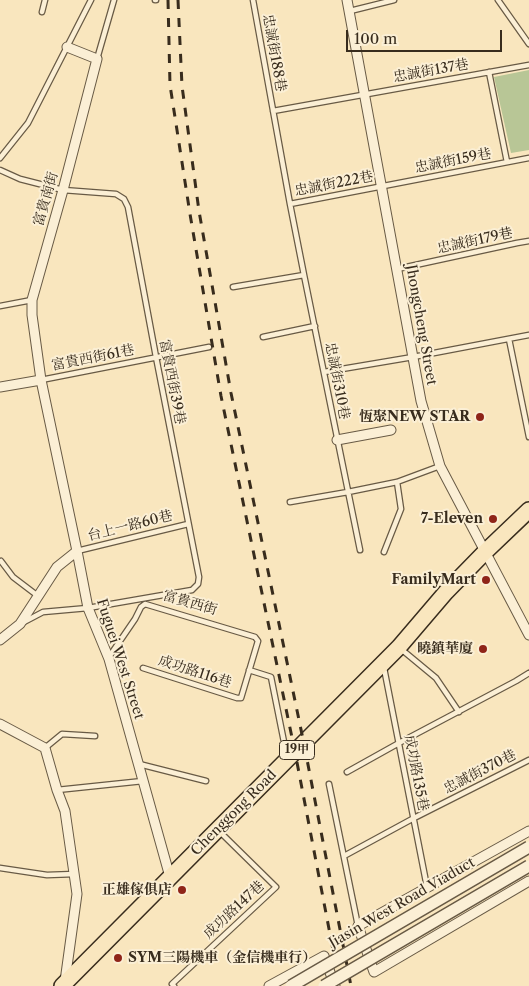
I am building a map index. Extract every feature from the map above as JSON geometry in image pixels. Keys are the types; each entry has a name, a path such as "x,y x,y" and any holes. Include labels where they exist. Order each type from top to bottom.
{"main road":[{"name":"Chenggong Road","path":"64,985 383,664 446,592 529,510"}],"street":[{"name":"Jhongcheng Street","path":"348,0 413,357 422,401 440,466 529,635"},
{"path":"67,47 97,59"},
{"name":"富貴南街","path":"42,380 32,315 32,300 97,59"},
{"path":"0,387 42,380"},
{"name":"Fuguei West Street","path":"42,380 88,608 109,658 170,877"},
{"path":"337,440 391,430"},
{"path":"0,640 20,624 57,567 77,551"},
{"path":"0,724 45,748 57,790 66,812 77,894 64,985"},
{"path":"529,831 358,926 374,972 529,881"},
{"name":"Jiasin West Road Viaduct","path":"291,986 529,846"},
{"path":"324,986 529,866"},
{"path":"269,986 324,956 335,986"}],"lane":[{"path":"42,12 45,0"},
{"path":"0,158 28,123 91,0"},
{"path":"97,59 114,0"},
{"name":"忠誠街188巷","path":"253,0 290,204"},
{"path":"350,11 394,0"},
{"path":"498,0 529,44"},
{"name":"忠誠街137巷","path":"273,111 529,65"},
{"path":"489,72 508,162"},
{"name":"忠誠街159巷","path":"382,187 529,158"},
{"name":"富貴西街39巷","path":"0,170 20,179 63,190 116,194 124,199 128,207 199,577 198,584 192,590 88,608"},
{"name":"忠誠街222巷","path":"290,204 382,187"},
{"name":"忠誠街310巷","path":"290,204 360,550"},
{"name":"忠誠街179巷","path":"397,269 529,241"},
{"path":"233,287 304,275"},
{"path":"0,306 32,300"},
{"path":"263,337 315,326"},
{"path":"324,372 529,335"},
{"path":"509,339 529,437"},
{"name":"富貴西街61巷","path":"42,380 208,347"},
{"path":"290,502 397,482 440,466"},
{"path":"384,552 400,509 397,482"},
{"name":"台上一路60巷","path":"77,551 188,524"},
{"path":"1,561 13,577 38,596"},
{"name":"富貴西街","path":"109,658 135,619 141,606 146,604 255,637 258,641 249,670"},
{"path":"20,624 42,612 88,608"},
{"path":"399,647 436,678 459,712"},
{"name":"成功路135巷","path":"383,664 427,887"},
{"name":"成功路116巷","path":"143,668 237,698 241,698 249,670"},
{"path":"249,670 271,677 287,760"},
{"path":"347,772 516,681 529,672"},
{"path":"45,748 62,734 95,736"},
{"name":"忠誠街370巷","path":"344,856 529,760"},
{"path":"138,764 206,782"},
{"path":"57,790 143,781"},
{"path":"330,784 358,926"},
{"name":"成功路147巷","path":"174,986 172,984 276,887 217,829"},
{"path":"0,868 47,875 75,874"}],"green space":[{"path":"529,70 529,150 511,153 494,77"}],"railway":[{"path":"168,0 170,85 221,396 295,752 340,986"},
{"path":"178,0 182,86 199,211 231,393 304,744 351,986"}],"place":[{"name":"恆聚NEW STAR","path":"480,417"},
{"name":"7-Eleven","path":"493,519"},
{"name":"FamilyMart","path":"486,580"},
{"name":"曉鎮華廈","path":"483,649"},
{"name":"正雄傢俱店","path":"182,890"},
{"name":"SYM三陽機車（金信機車行）","path":"118,958"}]}
